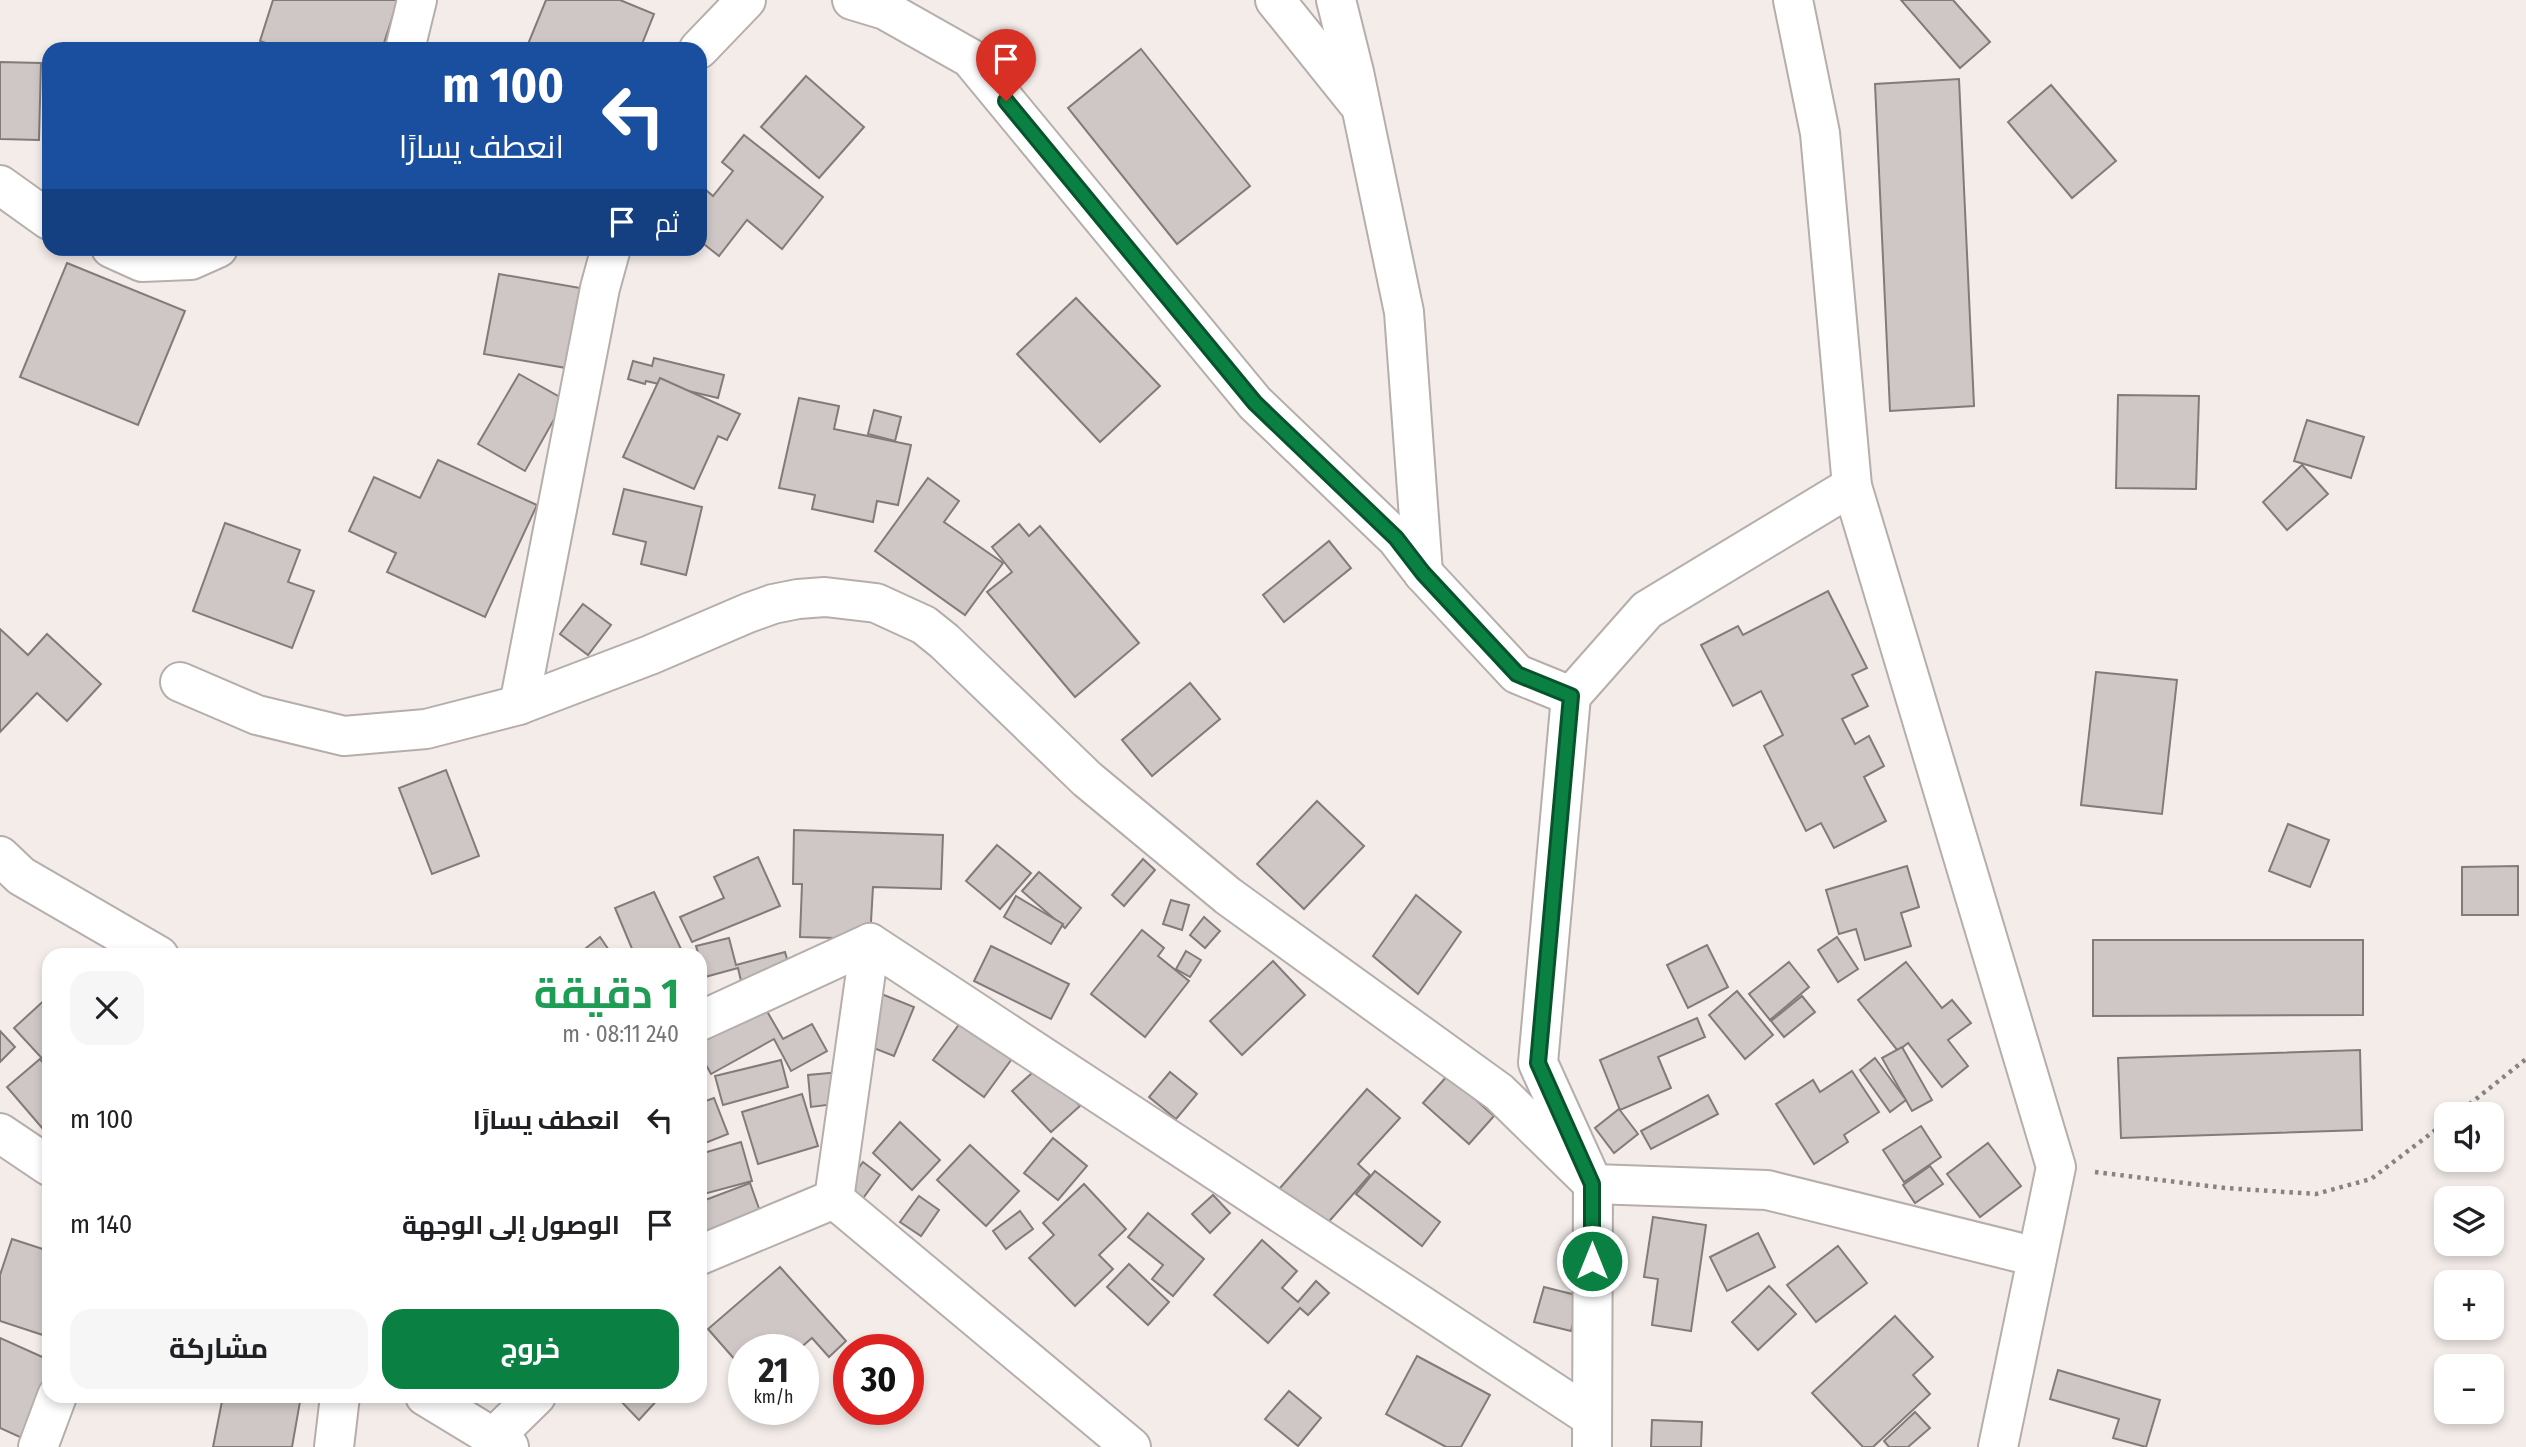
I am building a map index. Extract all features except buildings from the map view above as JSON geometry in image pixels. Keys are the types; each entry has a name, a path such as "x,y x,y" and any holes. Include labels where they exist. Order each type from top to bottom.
{"street":[{"path":"407,42 418,0"},
{"path":"706,42 746,0"},
{"path":"852,0 885,10 971,58 1255,403 1396,538 1423,573 1517,674 1571,696"},
{"path":"1275,0 1361,106"},
{"path":"1336,0 1404,312 1423,573"},
{"path":"1793,0 1820,133 1852,486 2056,1167 1998,1447"},
{"path":"0,185 42,215"},
{"path":"129,256 142,262 191,260 200,256"},
{"path":"519,705 600,288 609,256"},
{"path":"1592,1432 1592,1184 1538,1063 1571,696 1647,610 1852,486"},
{"path":"180,682 257,715 344,736 426,729 519,705 773,604 798,598 838,597 876,603 923,625 944,641 1087,779 1227,895 1499,1092 1592,1184 1768,1190 2037,1257"},
{"path":"7,874 144,948"},
{"path":"870,943 1592,1432"},
{"path":"707,1018 870,943"},
{"path":"834,1199 870,943"},
{"path":"0,1133 42,1161"},
{"path":"707,1252 834,1199"},
{"path":"834,1199 1131,1447"},
{"path":"38,1447 54,1403"},
{"path":"334,1447 339,1403"},
{"path":"436,1403 501,1443 531,1403"}],"path":[{"path":"2472,1102 2526,1059"},
{"path":"2056,1167 2225,1188 2315,1194 2371,1179 2434,1131"}],"route":[{"path":"1006,101 1255,403 1396,538 1423,573 1517,674 1571,696 1538,1063 1592,1184 1592,1261"}]}
